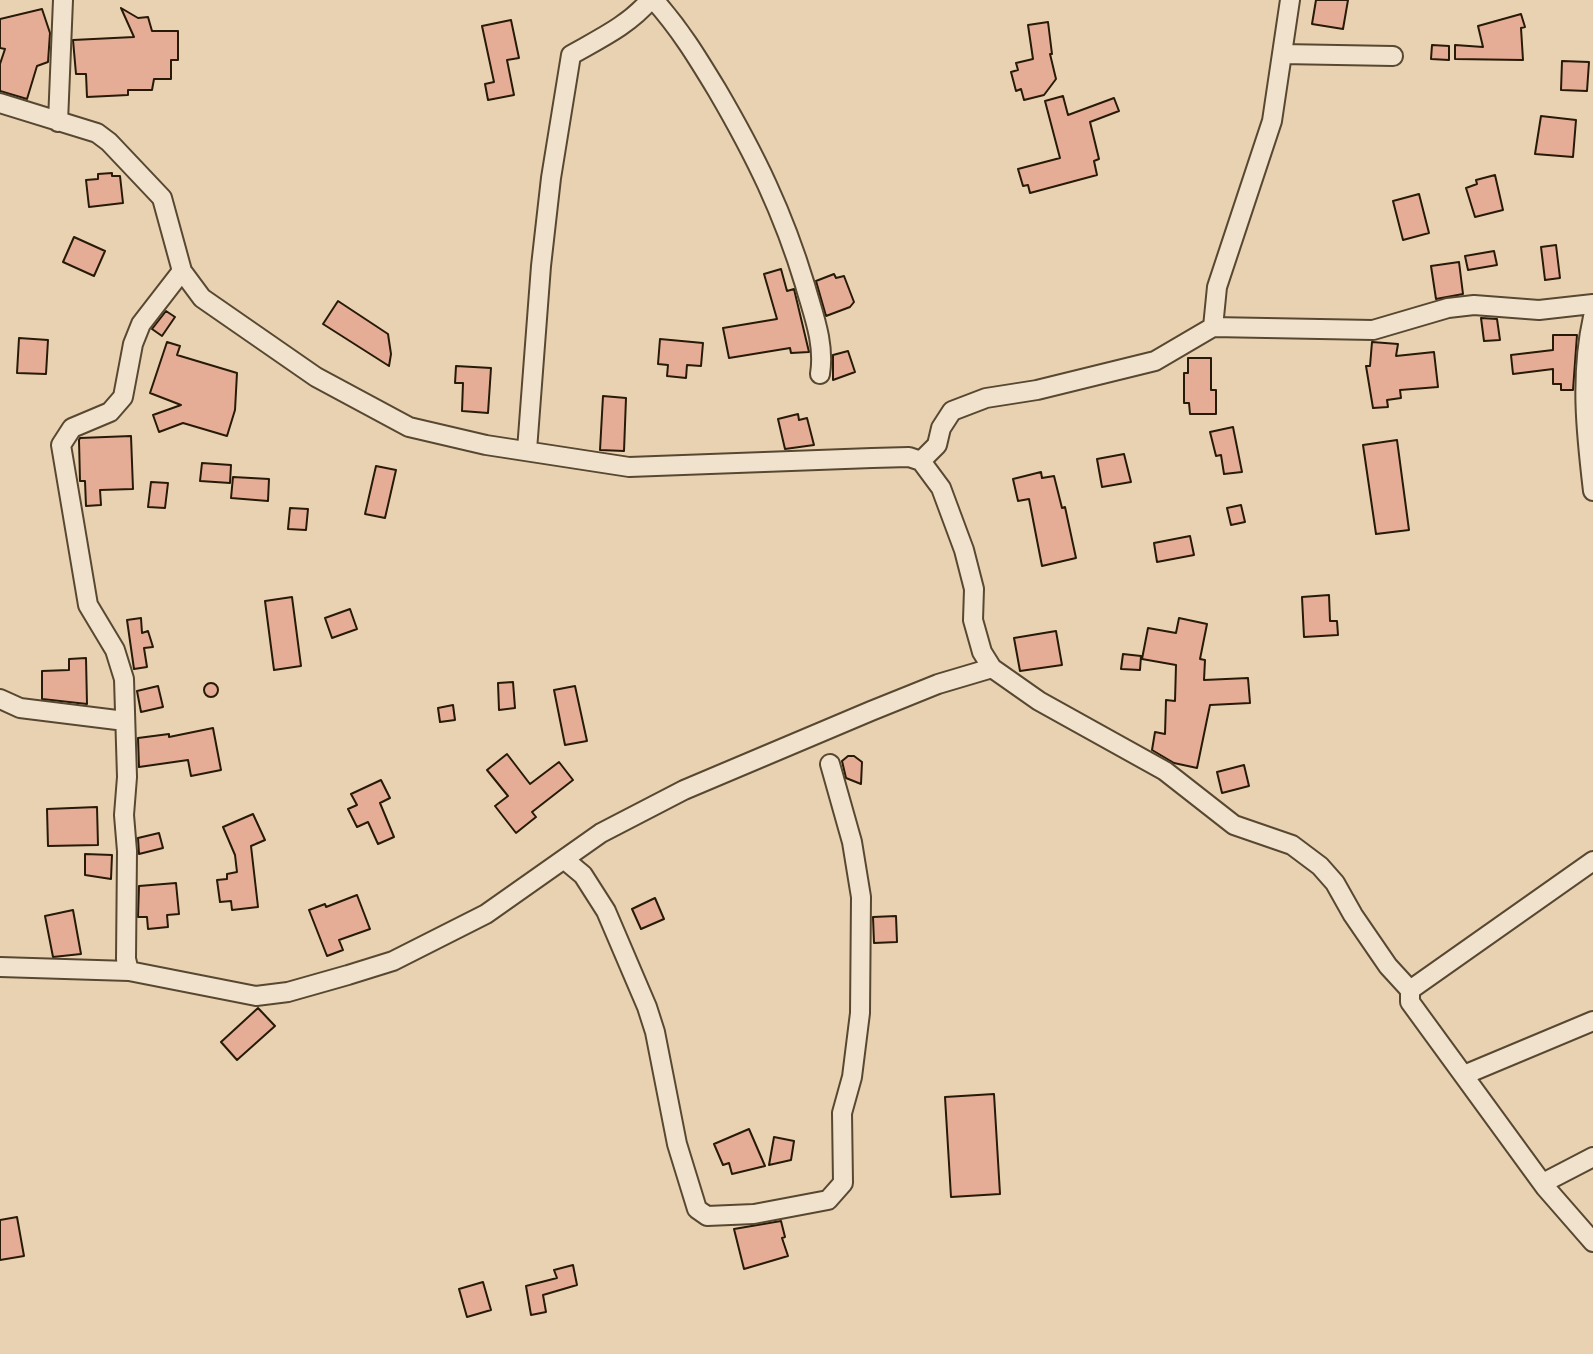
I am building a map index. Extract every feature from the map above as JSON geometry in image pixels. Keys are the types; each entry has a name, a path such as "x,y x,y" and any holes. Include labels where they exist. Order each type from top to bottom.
{"street":[{"path":"527,450 541,266 551,178 571,55 612,32 652,0 681,29 753,151 778,206 816,323 823,356 820,374"},
{"path":"1213,327 1217,287 1272,121 1290,0"},
{"path":"58,122 61,2"},
{"path":"1282,54 1393,56"},
{"path":"0,103 97,133 109,142 162,198 182,271 202,298 316,377 409,427 486,445 629,467 909,457 921,461 941,488 964,550 974,589 973,620 982,652 992,668 1039,701 1165,771 1234,825 1292,845 1320,866 1335,883 1388,966 1410,990 1410,1002 1543,1183 1593,1242"},
{"path":"129,971 126,959 124,679 115,650 88,605 61,445 72,428 110,412 123,397 133,344 141,324 182,271"},
{"path":"921,461 937,445 941,428 952,411 986,398 1037,390 1155,361 1213,327 1373,330 1448,308 1474,305 1539,310 1593,304"},
{"path":"1593,317 1588,338 1593,491"},
{"path":"0,967 129,971 256,996 288,992 393,961 486,914 601,833 684,790 938,684 992,668"},
{"path":"0,699 20,708 125,721"},
{"path":"565,860 583,875 606,911 647,1007 655,1032 677,1144 697,1209 707,1216 723,1217 828,1200 843,1183 842,1113 852,1077 860,1013 861,947 861,897 852,842 830,764"},
{"path":"1410,990 1593,861"},
{"path":"1464,1075 1593,1021"},
{"path":"1543,1183 1593,1157"}],"building":[{"path":"1316,0 1348,0 1343,29 1312,24"},
{"path":"121,8 138,18 148,17 152,31 178,31 178,60 171,60 171,79 154,79 152,90 128,90 128,95 87,97 86,74 76,74 73,40 134,37"},
{"path":"42,9 50,33 48,62 37,66 27,99 0,91 0,64 5,49 0,48 0,19"},
{"path":"1521,14 1525,27 1521,28 1523,60 1455,59 1455,45 1483,47 1478,26"},
{"path":"511,20 519,58 507,60 514,95 488,100 485,84 494,82 482,26"},
{"path":"1048,22 1050,54 1056,79 1044,95 1024,100 1021,89 1016,91 1011,72 1018,70 1016,63 1033,59 1028,25"},
{"path":"1432,45 1449,46 1449,60 1431,59"},
{"path":"1562,61 1589,62 1587,91 1561,90"},
{"path":"1063,96 1068,115 1114,98 1119,111 1090,122 1099,159 1094,161 1097,175 1030,193 1028,185 1023,186 1018,169 1060,158 1045,101"},
{"path":"1541,116 1576,120 1573,157 1535,154"},
{"path":"112,173 112,176 120,176 123,203 89,207 86,180 98,179 98,174"},
{"path":"1495,175 1503,210 1475,217 1466,188 1477,184 1476,180"},
{"path":"1419,194 1429,233 1403,240 1393,201"},
{"path":"74,237 105,251 94,276 63,262"},
{"path":"1556,245 1560,278 1545,280 1541,247"},
{"path":"1494,251 1497,265 1468,270 1465,256"},
{"path":"1459,262 1463,294 1436,299 1431,266"},
{"path":"781,269 787,291 794,289 809,352 791,353 790,348 729,358 723,328 777,319 764,274"},
{"path":"834,274 836,278 844,276 854,302 850,307 826,316 816,281"},
{"path":"338,301 388,334 389,366 323,324"},
{"path":"166,311 175,317 162,336 152,329"},
{"path":"1481,318 1497,319 1500,340 1484,341"},
{"path":"1553,335 1577,335 1573,390 1561,390 1561,384 1553,384 1553,369 1513,374 1511,355 1553,350"},
{"path":"19,338 48,340 46,374 17,373"},
{"path":"660,339 703,343 701,366 687,365 686,378 667,376 668,365 658,364"},
{"path":"167,342 180,346 177,355 237,373 235,410 227,436 183,423 159,432 153,415 181,405 150,393"},
{"path":"1372,342 1398,344 1396,356 1434,352 1438,387 1400,390 1401,398 1387,400 1388,407 1373,408 1366,366 1370,366"},
{"path":"848,351 855,372 833,380 833,355"},
{"path":"1188,358 1211,358 1211,390 1216,390 1216,414 1190,414 1189,403 1184,403 1184,373 1188,373"},
{"path":"456,366 491,368 488,413 462,411 463,383 455,383"},
{"path":"603,396 626,398 624,451 600,450"},
{"path":"798,414 799,420 807,418 814,445 785,449 778,419"},
{"path":"1233,427 1242,472 1224,474 1221,455 1216,456 1210,432"},
{"path":"131,436 133,489 100,490 101,505 86,506 85,481 80,481 80,438"},
{"path":"1397,440 1409,530 1376,534 1363,445"},
{"path":"1124,454 1131,482 1102,487 1097,459"},
{"path":"202,463 231,465 230,483 200,481"},
{"path":"376,466 396,470 385,518 365,514"},
{"path":"1041,472 1042,478 1054,476 1062,508 1065,507 1076,558 1042,566 1029,499 1018,501 1013,479"},
{"path":"233,477 269,479 268,501 231,498"},
{"path":"151,482 168,483 165,508 148,507"},
{"path":"1241,505 1245,522 1231,525 1227,508"},
{"path":"290,508 308,509 306,530 288,529"},
{"path":"1190,536 1194,555 1157,562 1154,543"},
{"path":"1329,595 1330,621 1337,621 1338,635 1304,637 1302,597"},
{"path":"292,597 301,666 274,670 265,601"},
{"path":"350,609 357,629 332,638 325,618"},
{"path":"141,618 142,633 148,631 153,647 144,648 147,667 134,669 127,620"},
{"path":"1179,618 1207,624 1200,659 1205,660 1204,680 1248,678 1250,703 1210,705 1197,768 1174,763 1152,750 1155,732 1165,734 1166,700 1175,701 1176,665 1142,659 1148,628 1176,633"},
{"path":"1056,631 1062,665 1020,671 1014,638"},
{"path":"1123,654 1141,656 1140,670 1121,669"},
{"path":"86,658 87,704 42,699 42,671 69,670 69,659"},
{"path":"513,682 515,708 499,710 498,683"},
{"path":"211,683 218,690 211,697 204,690"},
{"path":"158,686 163,707 141,712 137,691"},
{"path":"575,686 587,741 565,745 554,690"},
{"path":"453,705 455,720 440,722 438,708"},
{"path":"213,728 221,770 191,776 188,760 139,767 138,738 169,734 169,737"},
{"path":"507,754 530,784 559,762 573,780 532,812 536,817 516,833 495,806 508,796 487,770"},
{"path":"848,756 862,762 861,784 846,778 842,761"},
{"path":"1244,765 1249,786 1222,793 1217,772"},
{"path":"381,780 390,798 380,803 394,837 378,844 368,822 357,827 348,809 357,805 351,794"},
{"path":"97,807 98,845 48,846 47,809"},
{"path":"253,814 265,840 251,846 258,907 232,910 231,901 220,902 217,880 227,879 227,874 237,872 235,855 223,827"},
{"path":"159,833 163,848 139,854 138,838"},
{"path":"85,854 112,855 111,879 85,875"},
{"path":"176,883 179,914 167,915 168,927 148,929 147,917 138,917 139,886"},
{"path":"357,895 370,929 339,940 343,950 327,956 309,910"},
{"path":"655,898 664,919 641,929 632,909"},
{"path":"73,910 81,954 53,957 45,916"},
{"path":"896,916 897,942 874,943 873,917"},
{"path":"258,1008 275,1026 237,1060 221,1042"},
{"path":"994,1094 1000,1194 951,1197 945,1097"},
{"path":"749,1129 765,1166 732,1174 729,1163 723,1165 714,1144"},
{"path":"774,1137 794,1141 791,1160 769,1165"},
{"path":"17,1217 24,1256 0,1260 0,1220"},
{"path":"781,1221 788,1256 744,1269 734,1229"},
{"path":"573,1265 577,1285 543,1295 546,1312 531,1315 526,1286 557,1278 554,1270"},
{"path":"483,1282 491,1310 467,1317 459,1289"}]}
